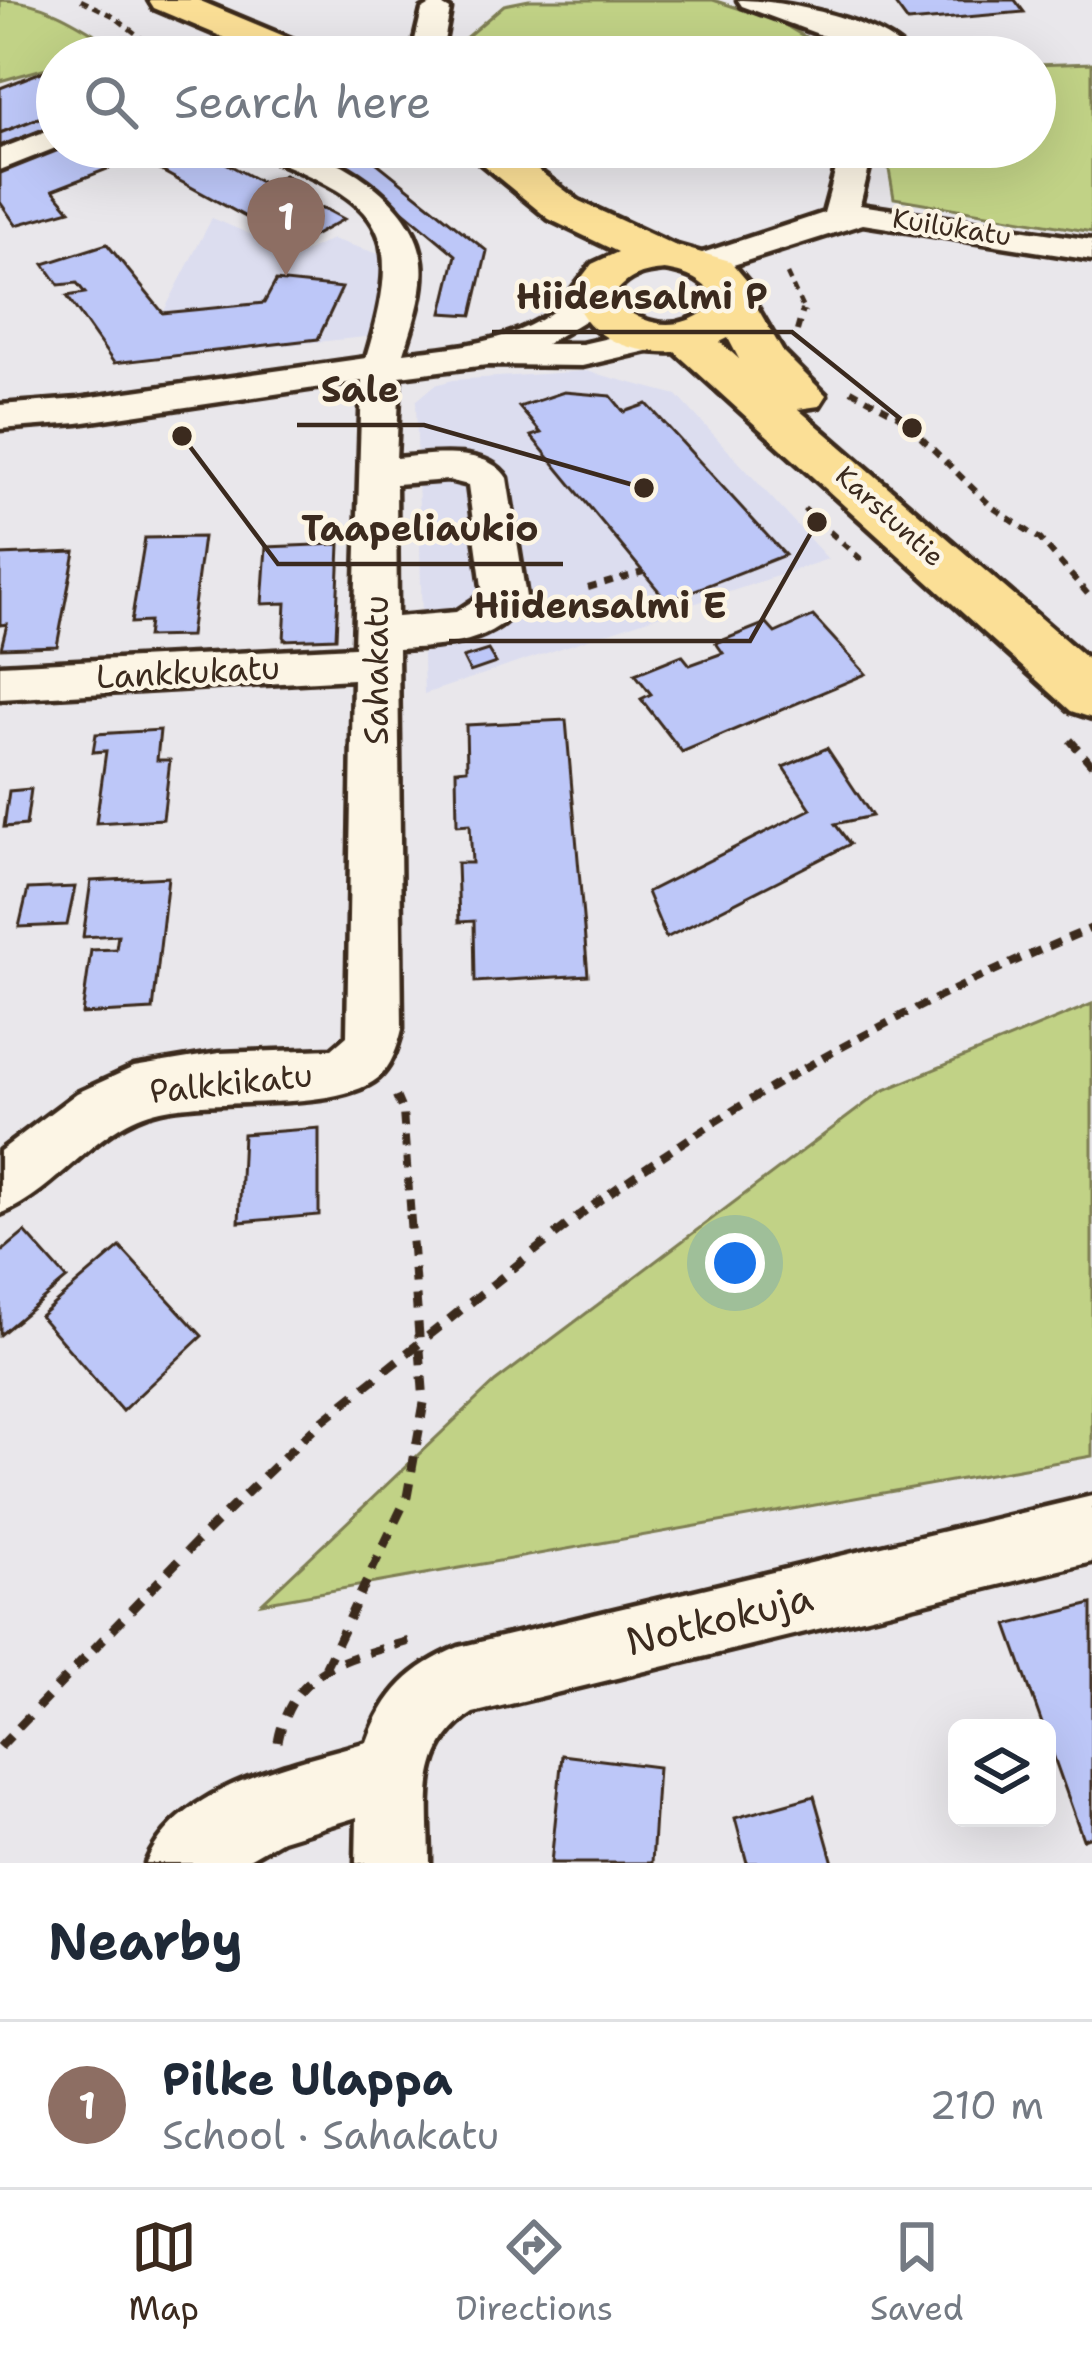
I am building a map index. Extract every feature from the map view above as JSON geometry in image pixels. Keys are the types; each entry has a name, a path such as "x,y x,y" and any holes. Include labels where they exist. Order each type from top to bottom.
{"main road":[{"path":"167,0 252,36"},
{"path":"509,168 564,210 709,281"},
{"path":"564,210 601,286 642,259 709,281"},
{"path":"671,338 718,326 709,281"},
{"name":"Karstuntie","path":"709,281 764,360 1002,569 1092,668"},
{"name":"Karstuntie","path":"601,286 614,325 671,338 1092,696"}],"street":[{"path":"752,0 858,36"},
{"path":"430,36 436,10"},
{"path":"0,160 36,145"},
{"name":"Sahakatu","path":"316,168 348,182 392,226 403,245 405,265 382,367 376,473 375,1029 369,1050 370,1075"},
{"path":"709,281 826,222 849,168"},
{"name":"Kuilukatu","path":"826,222 886,215 1092,250"},
{"path":"487,354 551,329 601,286"},
{"path":"0,417 78,411 487,354 582,355 671,338"},
{"name":"Lankkukatu","path":"0,682 377,648 478,625 494,614 505,597 488,478 475,470 454,468 376,473"},
{"name":"Palkkikatu","path":"0,1187 80,1122 114,1100 145,1089 370,1075"},
{"name":"Notkokuja","path":"393,1863 395,1769 401,1739 430,1696 459,1682 1092,1529"},
{"path":"183,1863 230,1826 274,1806 395,1769"}],"path":[{"path":"81,0 138,36"},
{"path":"843,386 899,416 992,507 1040,539 1092,599"},
{"path":"588,588 643,572"},
{"path":"0,1747 318,1424 504,1271 678,1144 824,1053 990,967 1092,928"},
{"path":"325,1668 407,1497 424,1403 423,1338 403,1112 370,1075"}],"shaded area":[{"path":"212,218 299,255 332,239 395,259 375,336 114,363 163,313"},
{"path":"586,371 677,395 828,559 424,694 416,401 435,385 453,380"}],"green space":[{"path":"0,0 47,9 97,36 36,36 36,71 0,81"},
{"path":"529,0 713,0 778,21 803,36 468,36 504,5"},
{"path":"1092,63 1092,232 894,198 889,168 1056,168 1056,64"},
{"path":"1092,1004 1092,1456 262,1603 495,1382 882,1091"}],"building":[{"path":"1015,0 1024,12 908,22 894,3"},
{"path":"36,74 36,119 0,133 0,88"},
{"path":"36,119 36,132 0,147 0,133"},
{"path":"36,157 36,168 110,168 53,190 70,210 16,225 0,202 0,172"},
{"path":"235,168 266,185 284,175 304,185 286,195 344,219 297,245 158,169"},
{"path":"352,168 383,168 487,251 472,315 442,313 456,255"},
{"path":"107,244 163,313 264,303 276,281 342,288 318,339 114,363 67,296 85,293 77,283 59,285 44,264"},
{"path":"564,392 611,396 624,412 647,404 785,555 667,601 531,436 541,433 519,407"},
{"path":"203,537 190,636 147,637 149,622 131,623 145,538"},
{"path":"340,544 336,638 284,640 286,603 262,604 266,547"},
{"path":"75,552 57,646 1,648 7,624 0,625 0,555"},
{"path":"813,616 866,674 682,752 641,699 651,694 635,674 682,655 690,665 723,653 716,643 766,623 775,633"},
{"path":"488,650 496,663 470,672 463,658"},
{"path":"566,720 588,975 475,982 474,921 459,922 457,863 472,863 470,824 457,825 456,770 467,769 466,725"},
{"path":"160,730 157,760 170,760 163,819 96,823 106,751 93,752 96,734"},
{"path":"827,748 872,816 835,824 850,844 666,938 647,892 811,809 783,767"},
{"path":"31,789 26,825 4,827 9,791"},
{"path":"168,877 153,1010 82,1014 91,950 116,949 118,935 83,937 91,881"},
{"path":"75,887 67,925 19,927 28,889"},
{"path":"319,1128 319,1215 239,1222 243,1134"},
{"path":"25,1232 67,1279 0,1335 0,1253"},
{"path":"120,1247 202,1336 122,1411 40,1316"},
{"path":"1092,1604 1092,1836 1083,1839 1056,1763 1056,1719 1040,1719 1007,1625"},
{"path":"562,1755 658,1767 652,1863 551,1863"},
{"path":"814,1796 833,1863 747,1863 735,1818"}],"place":[{"name":"Pilke Ulappa","path":"286,276"},
{"name":"Hiidensalmi P","path":"912,428"},
{"name":"Taapeliaukio","path":"182,436"},
{"name":"Sale","path":"644,488"},
{"name":"Hiidensalmi E","path":"817,522"}]}
